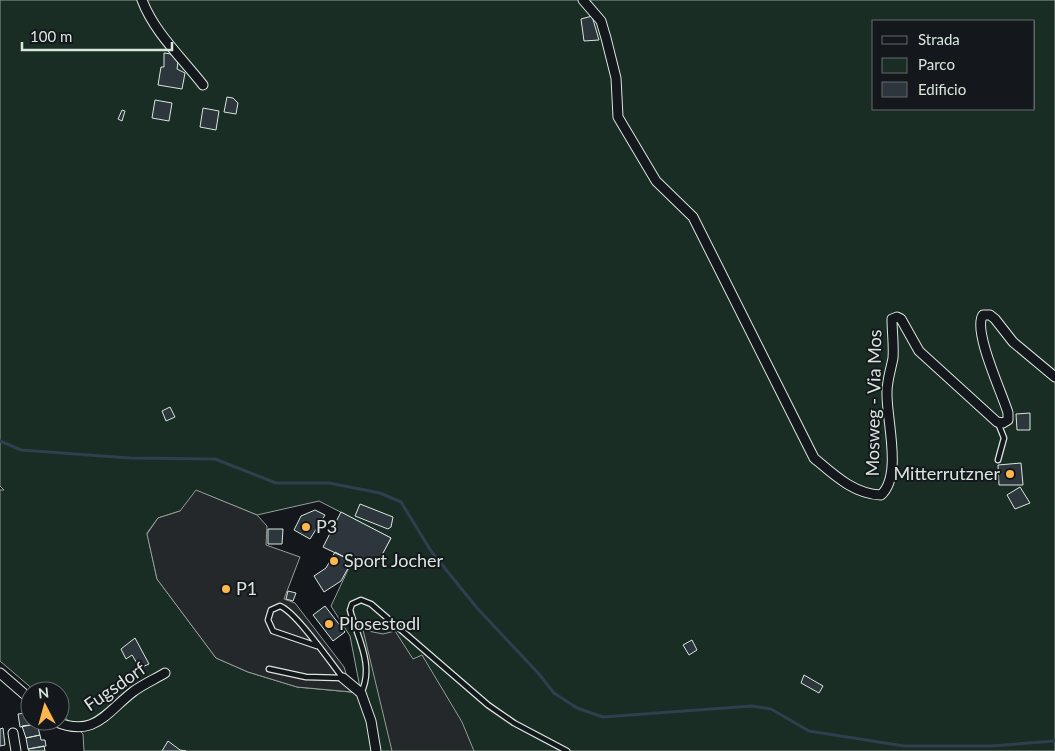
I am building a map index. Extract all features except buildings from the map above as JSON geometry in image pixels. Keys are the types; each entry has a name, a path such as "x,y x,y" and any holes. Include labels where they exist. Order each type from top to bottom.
{"street":[{"path":"142,0 156,29 178,52 203,85"},
{"name":"Mosweg - Via Mos","path":"583,0 600,21 606,38 616,78 618,117 656,181 693,218 814,458 844,483 871,495 881,495 887,490 891,481 892,449 887,390 893,356 892,319 897,316 901,319 919,351 997,422"},
{"path":"997,422 1003,423 1008,420 1008,413 993,374 980,325 984,316 990,315 996,319 1013,342 1055,377"},
{"path":"0,673 20,690"},
{"name":"Fugsdorf","path":"70,726 93,726 110,714 134,690 165,673"},
{"path":"343,678 361,693 371,721 376,751"},
{"path":"13,734 16,751"}],"lane":[{"path":"997,422 1004,438 998,460"},
{"path":"361,693 367,682 365,659 350,610 352,604 361,600 371,604 488,705 514,723 566,751"},
{"path":"317,646 273,631 268,620 271,610 280,606 286,608 317,646 343,678"},
{"path":"269,670 306,677 343,678"}],"green space":[{"path":"0,0 1055,0 1055,751 84,751 83,734 70,722 70,681 23,681 0,661 0,490 4,490 0,486","holes":["205,494 257,515 319,501 391,538 375,568 354,557 331,606 350,636 361,693 297,687 248,672 216,658 157,579 147,533 158,518 180,511"]}],"shaded area":[{"name":"P1","path":"196,490 257,515 267,526 266,545 300,557 284,599 295,603 344,667 352,692 297,687 248,672 216,658 157,579 147,534 158,518 180,511"},
{"path":"363,630 383,634 395,631 413,659 422,655 462,722 474,751 392,751"}],"waterway":[{"path":"0,441 21,450 130,458 215,459 276,483 329,483 380,493 401,502 431,551 477,608 539,674 554,693 577,708 603,717 752,706 771,709 809,731 904,746 991,746 1055,741"}],"place":[{"name":"Mitterrutzner","path":"1010,474"},
{"name":"P3","path":"306,527"},
{"name":"Sport Jocher","path":"334,561"},
{"name":"P1","path":"226,589"},
{"name":"Plosestodl","path":"329,624"}]}
